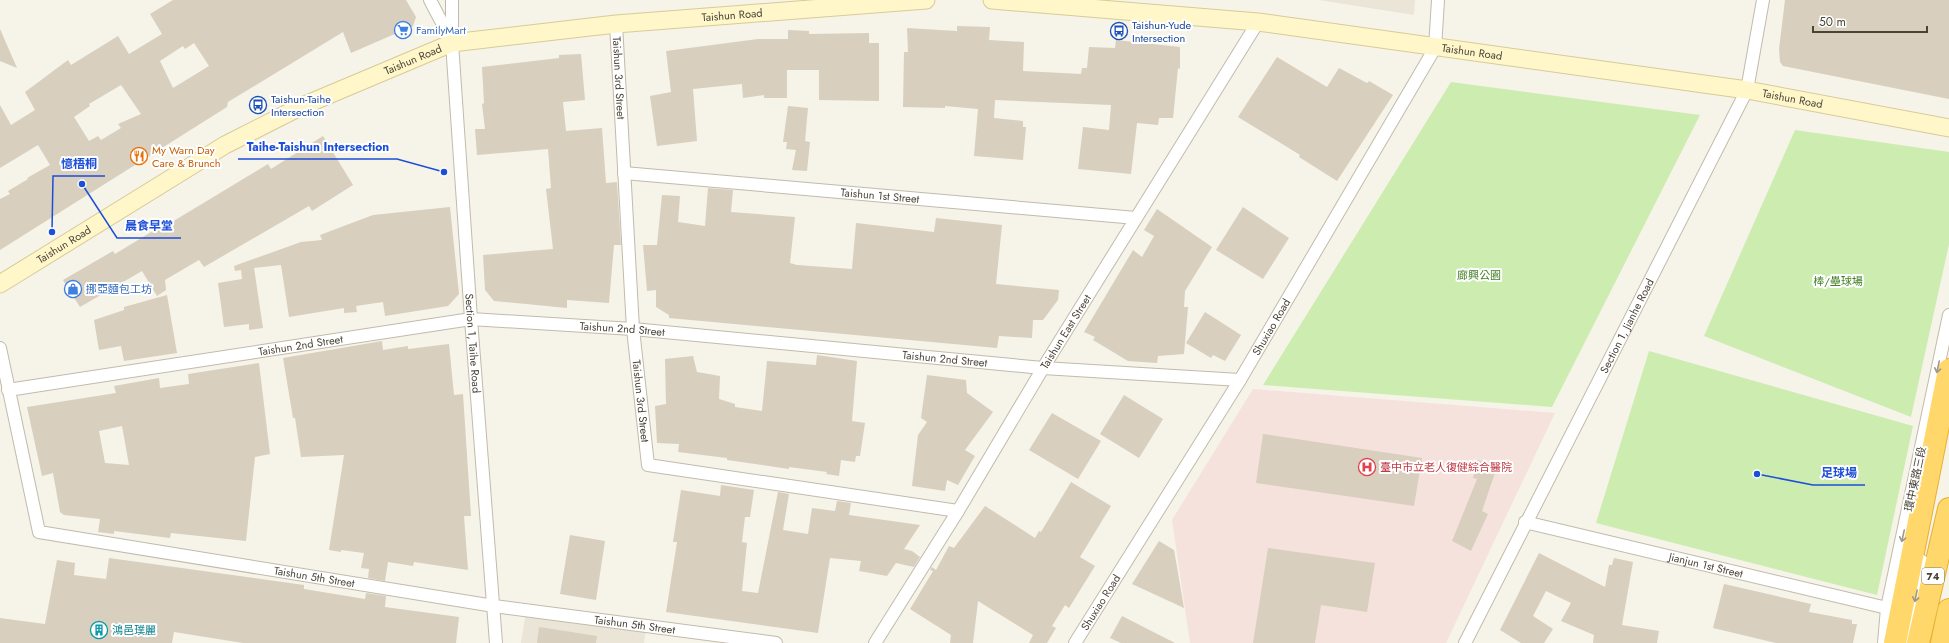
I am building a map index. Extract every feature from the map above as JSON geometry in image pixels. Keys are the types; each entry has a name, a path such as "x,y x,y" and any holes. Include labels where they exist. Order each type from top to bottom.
{"highway":[{"path":"1895,643 1949,370"},
{"name":"74","path":"1918,643 1949,508"},
{"path":"1942,643 1949,610"}],"street":[{"name":"Section 1, Taihe Road","path":"430,0 452,43"},
{"name":"Section 1, Taihe Road","path":"452,0 452,43 471,319 496,643"},
{"name":"Taishun Road","path":"0,284 225,145 300,107 452,43 616,24 926,0"},
{"name":"Taishun Road","path":"992,0 1258,22 1435,48 1747,90 1949,128"},
{"name":"Shuxiao Road","path":"1075,643 1240,380 1435,48 1438,0"},
{"name":"Section 1, Jianhe Road","path":"1465,643 1747,90 1763,0"},
{"name":"Taishun East Street","path":"874,643 958,511 1043,368 1258,22"},
{"name":"Taishun 3rd Street","path":"616,24 633,329 648,465 958,511"},
{"name":"Taishun 1st Street","path":"624,172 1136,218"},
{"name":"環中東路三段","path":"1884,643 1887,608 1949,315"},
{"name":"Taishun 2nd Street","path":"8,390 471,319 633,329 1043,368 1240,380"},
{"name":"Taishun 5th Street","path":"0,348 39,532 494,606 776,643"},
{"path":"1905,643 1910,627 1949,420"},
{"name":"Jianjun 1st Street","path":"1526,522 1887,608"}],"shaded area":[{"path":"1319,0 1415,0 1414,15"},
{"name":"臺中市立老人復健綜合醫院","path":"1253,389 1555,413 1446,643 1190,643 1172,520"},
{"path":"526,611 646,629 644,643 521,643"}],"green space":[{"name":"廊興公園","path":"1451,82 1700,115 1552,407 1263,385"},
{"name":"棒/壘球場","path":"1795,130 1949,152 1949,244 1911,417 1704,336"},
{"path":"1649,351 1913,426 1877,595 1596,523"}],"building":[{"path":"173,0 406,0 416,17 413,26 351,53 343,32 228,102 227,107 0,250 0,199 10,194 8,191 28,179 27,178 50,165 38,145 0,168 0,105 11,125 35,110 25,92 68,60 71,65 118,36 129,54 162,34 150,14","holes":["194,43 209,66 173,88 160,61 183,46 185,49","121,85 141,114 118,124 121,128 101,140 98,136 89,141 74,117 90,106 89,104"]},
{"path":"1785,0 1949,0 1949,99 1783,66 1780,62 1779,49"},
{"path":"957,26 990,27 989,40 1024,42 1023,71 1081,74 1082,68 1087,68 1089,47 1115,48 1116,40 1180,47 1180,69 1178,68 1173,118 1159,118 1158,125 1137,123 1131,174 1078,169 1083,127 1109,130 1111,105 995,100 994,118 1023,121 1023,127 1026,127 1023,160 974,156 978,109 945,106 945,108 903,107 904,52 908,52 907,28 957,31"},
{"path":"0,29 17,68 0,61"},
{"path":"788,30 809,31 809,34 869,33 869,43 879,43 879,101 819,100 819,70 787,70 787,98 764,98 764,95 743,98 742,84 693,89 697,141 657,146 650,96 671,92 666,51 758,39 788,39"},
{"path":"581,54 585,100 563,102 566,131 602,128 606,183 617,182 621,245 614,245 609,303 567,300 567,308 494,301 485,290 483,255 553,249 546,189 551,188 548,149 477,155 475,129 485,129 482,104 484,103 482,67 559,58 559,55"},
{"path":"1277,57 1327,87 1339,68 1367,83 1369,81 1393,95 1337,181 1299,157 1300,155 1238,117"},
{"path":"788,106 808,108 805,141 810,142 807,171 792,170 796,150 786,149 787,142 783,142"},
{"path":"323,136 353,185 312,211 309,206 204,267 199,260 165,280 166,290 157,296 142,271 80,307 63,280 113,251 115,254 166,223 167,225 268,164 271,169"},
{"path":"708,188 733,190 731,212 795,217 790,263 797,265 852,269 856,223 934,232 936,218 1002,225 996,284 1059,290 1058,300 1043,320 1033,320 1032,338 999,336 997,348 669,318 669,315 656,307 656,290 647,291 643,245 657,245 662,195 680,196 678,222 705,226"},
{"path":"450,207 459,294 448,306 385,316 383,302 356,306 357,312 344,313 344,308 289,317 281,265 254,268 263,328 249,330 249,324 224,327 218,283 242,279 241,270 235,271 234,266 301,242 322,240 320,235 373,215"},
{"path":"1243,207 1289,238 1263,279 1216,250"},
{"path":"1157,209 1212,247 1185,291 1184,307 1188,307 1184,354 1158,356 1157,363 1128,361 1093,340 1095,337 1084,332 1133,250 1142,257 1154,236 1144,230"},
{"path":"167,295 177,353 124,361 121,346 99,350 94,320 124,310 124,307"},
{"path":"1205,312 1241,335 1225,361 1213,355 1211,358 1186,343"},
{"path":"382,341 383,350 408,346 408,349 449,344 454,395 463,394 471,516 464,516 468,570 414,562 413,566 388,562 385,581 368,578 369,569 361,568 364,553 329,550 344,455 301,457 283,358"},
{"path":"817,355 857,361 852,421 865,423 860,456 856,456 855,462 841,460 839,476 826,474 827,472 789,467 789,469 727,460 727,458 678,452 679,444 657,443 655,406 666,404 665,359 693,356 697,372 720,376 719,399 735,404 735,407 762,411 767,361 816,365"},
{"path":"259,363 270,454 255,457 246,541 171,533 170,538 114,531 114,534 98,532 100,519 64,515 60,512 53,473 42,476 27,407 116,393 114,386 159,378 160,388 189,384 188,374","holes":["122,426 129,465 105,463 99,431"]},
{"path":"927,375 966,380 967,393 993,412 965,450 975,456 958,485 947,480 945,491 912,486 918,435 927,422 921,418"},
{"path":"1124,395 1163,419 1139,458 1100,434"},
{"path":"1052,413 1101,441 1078,479 1029,450"},
{"path":"1263,434 1422,458 1414,506 1256,483"},
{"path":"1478,460 1497,467 1482,511 1488,514 1471,551 1452,541 1477,479 1473,478"},
{"path":"1071,482 1111,506 1080,557 1095,566 1069,608 1065,605 1052,626 1056,628 1047,643 1029,643 1033,635 978,601 973,643 950,643 951,635 910,609 933,571 930,570 932,567 936,570 949,546 954,548 985,506 1035,538 1039,531 1041,532"},
{"path":"721,485 754,490 750,517 745,517 742,542 747,543 742,591 758,593 778,492 789,494 783,530 808,534 812,508 835,511 837,501 851,503 849,515 920,525 904,549 912,551 920,557 914,567 896,563 887,576 859,571 861,561 830,558 818,633 666,612 677,542 673,542 681,490 720,496"},
{"path":"570,535 605,541 596,600 560,594"},
{"path":"1159,541 1174,550 1184,608 1132,584"},
{"path":"1268,548 1375,563 1367,612 1321,605 1315,643 1253,643"},
{"path":"1539,553 1605,587 1609,565 1612,565 1614,558 1633,562 1622,625 1659,631 1657,643 1593,643 1594,635 1561,621 1571,603 1546,591 1533,616 1553,629 1544,643 1521,643 1500,630"},
{"path":"109,558 304,585 304,589 365,599 366,593 386,596 385,607 459,617 456,643 243,643 174,632 172,643 0,643 0,618 45,624 57,560 75,563 74,575 106,579"},
{"path":"1724,584 1811,604 1809,612 1852,620 1852,624 1857,624 1853,643 1776,643 1713,628"},
{"path":"1122,616 1175,643 1121,643 1110,638"},
{"path":"539,627 597,636 596,643 537,643"}],"place":[{"name":"FamilyMart","path":"403,30"},
{"name":"Taishun-Yude Intersection","path":"1119,31"},
{"name":"Taishun-Taihe Intersection","path":"258,105"},
{"name":"My Warn Day Care & Brunch","path":"139,156"},
{"name":"Taihe-Taishun Intersection","path":"444,172"},
{"name":"晨食早堂","path":"82,184"},
{"name":"憶梧桐","path":"52,232"},
{"name":"挪亞麵包工坊","path":"73,289"},
{"name":"臺中市立老人復健綜合醫院","path":"1367,467"},
{"name":"足球場","path":"1757,474"},
{"name":"鴻邑璞麗","path":"99,630"}]}
